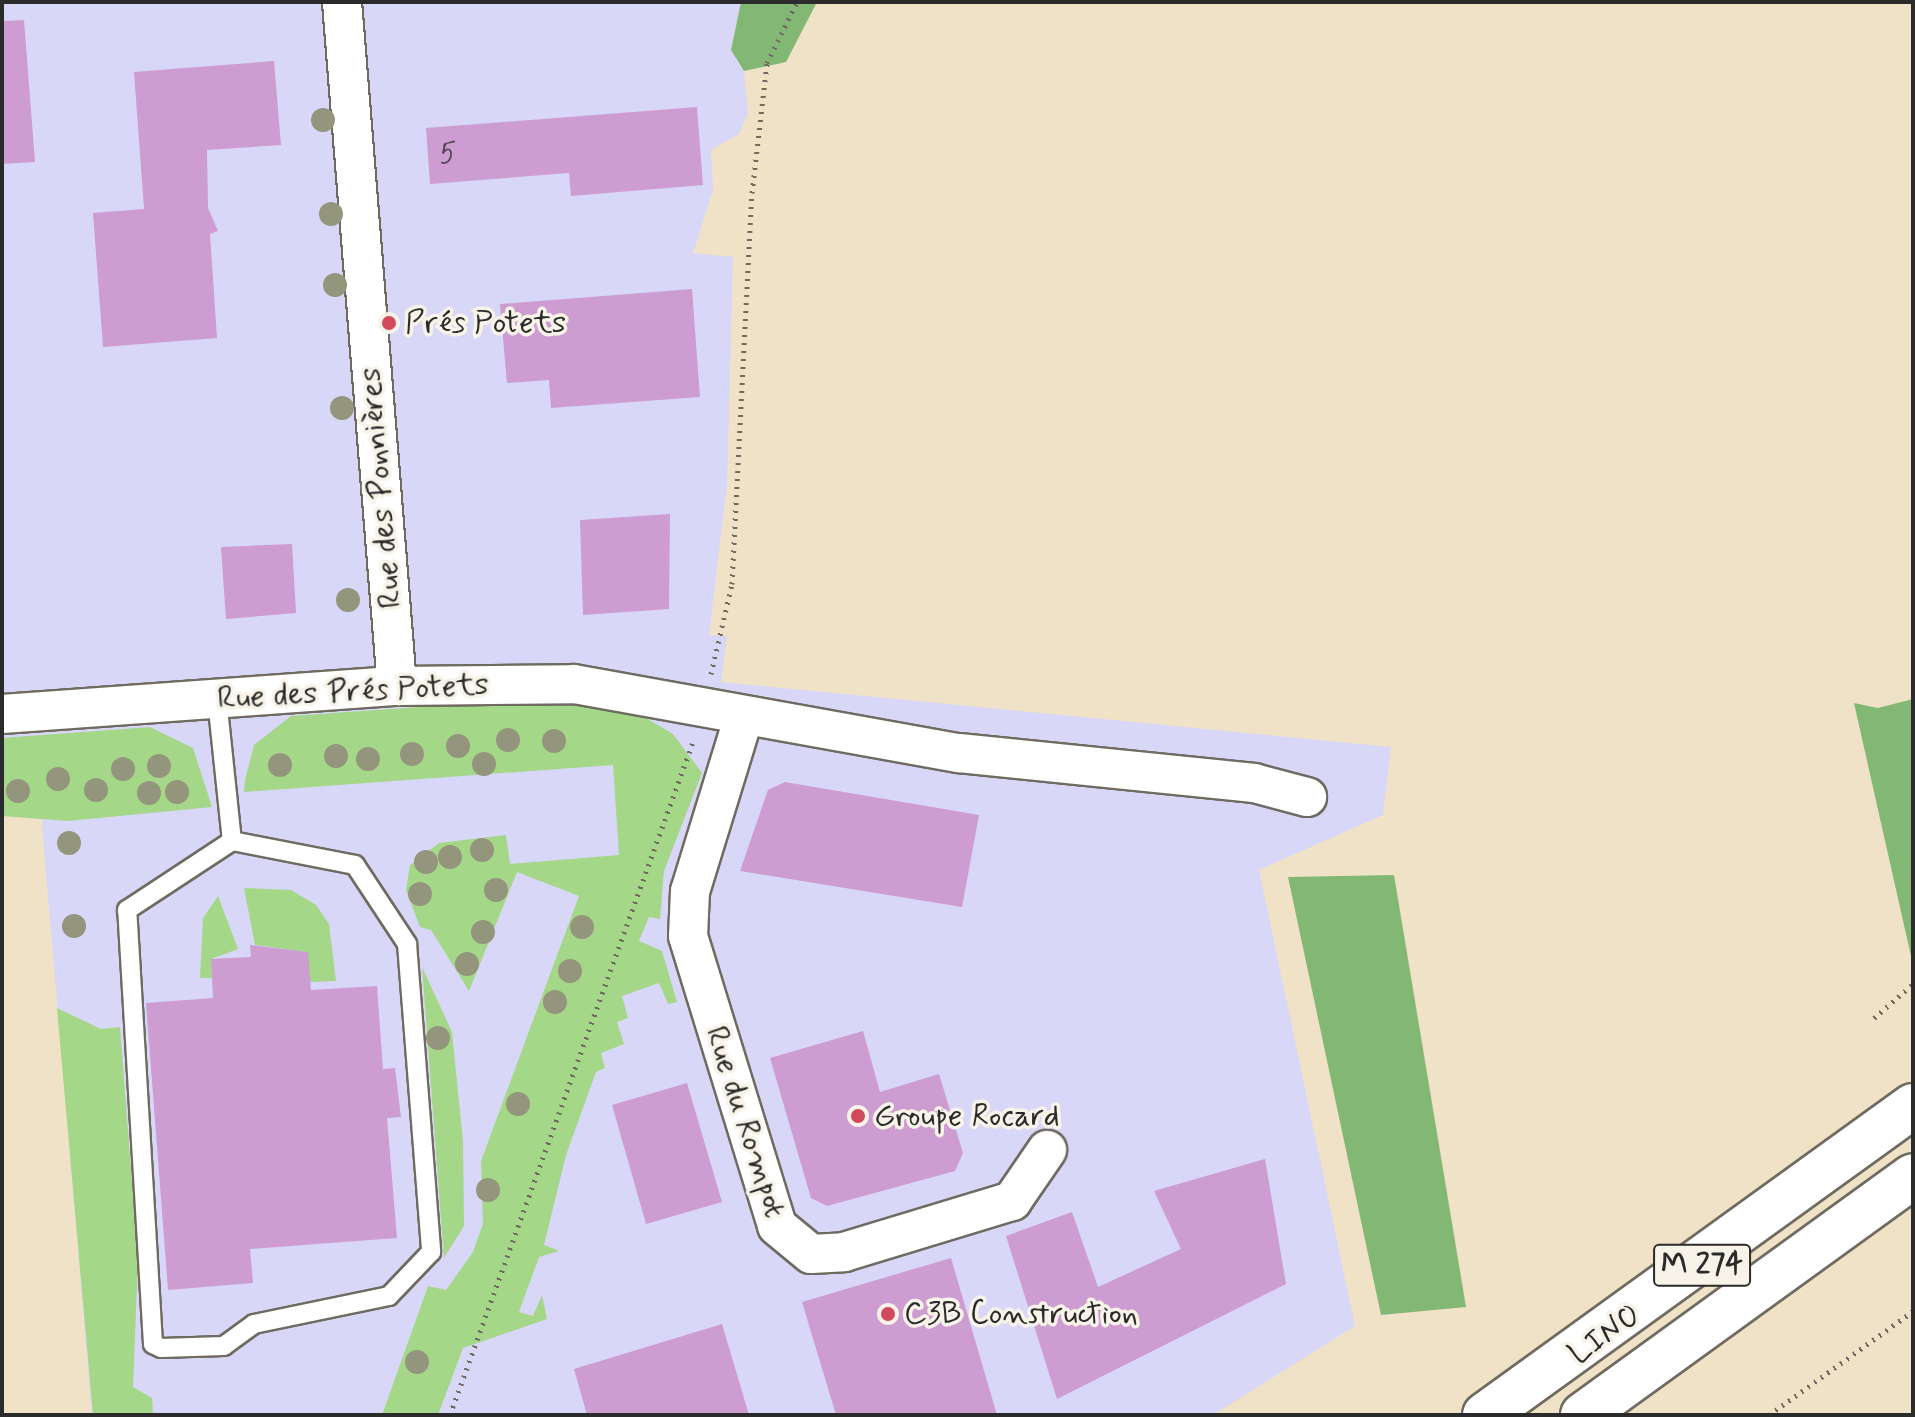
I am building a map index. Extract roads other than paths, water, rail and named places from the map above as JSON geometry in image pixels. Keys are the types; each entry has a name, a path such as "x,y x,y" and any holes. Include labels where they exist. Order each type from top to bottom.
{"highway":[{"name":"LINO","path":"1485,1415 1913,1106"},
{"name":"LINO","path":"1583,1415 1913,1176"}],"street":[{"name":"Rue des Ponnières","path":"342,2 397,686"},
{"name":"Rue des Prés Potets","path":"2,714 397,686 574,684 744,716"},
{"path":"744,716 959,753 1254,783 1307,797"},
{"name":"Rue du Rompot","path":"744,716 690,891 688,936 777,1226 811,1254 844,1252 1012,1201 1047,1150"}],"lane":[{"path":"217,699 232,841"},
{"path":"232,841 355,865 407,944 431,1252 389,1296 254,1324 224,1346 161,1348 153,1344 127,910 232,841"}],"place":[{"name":"Prés Potets","path":"389,323"},
{"name":"Groupe Rocard","path":"858,1116"},
{"name":"C3B Construction","path":"888,1314"}]}
